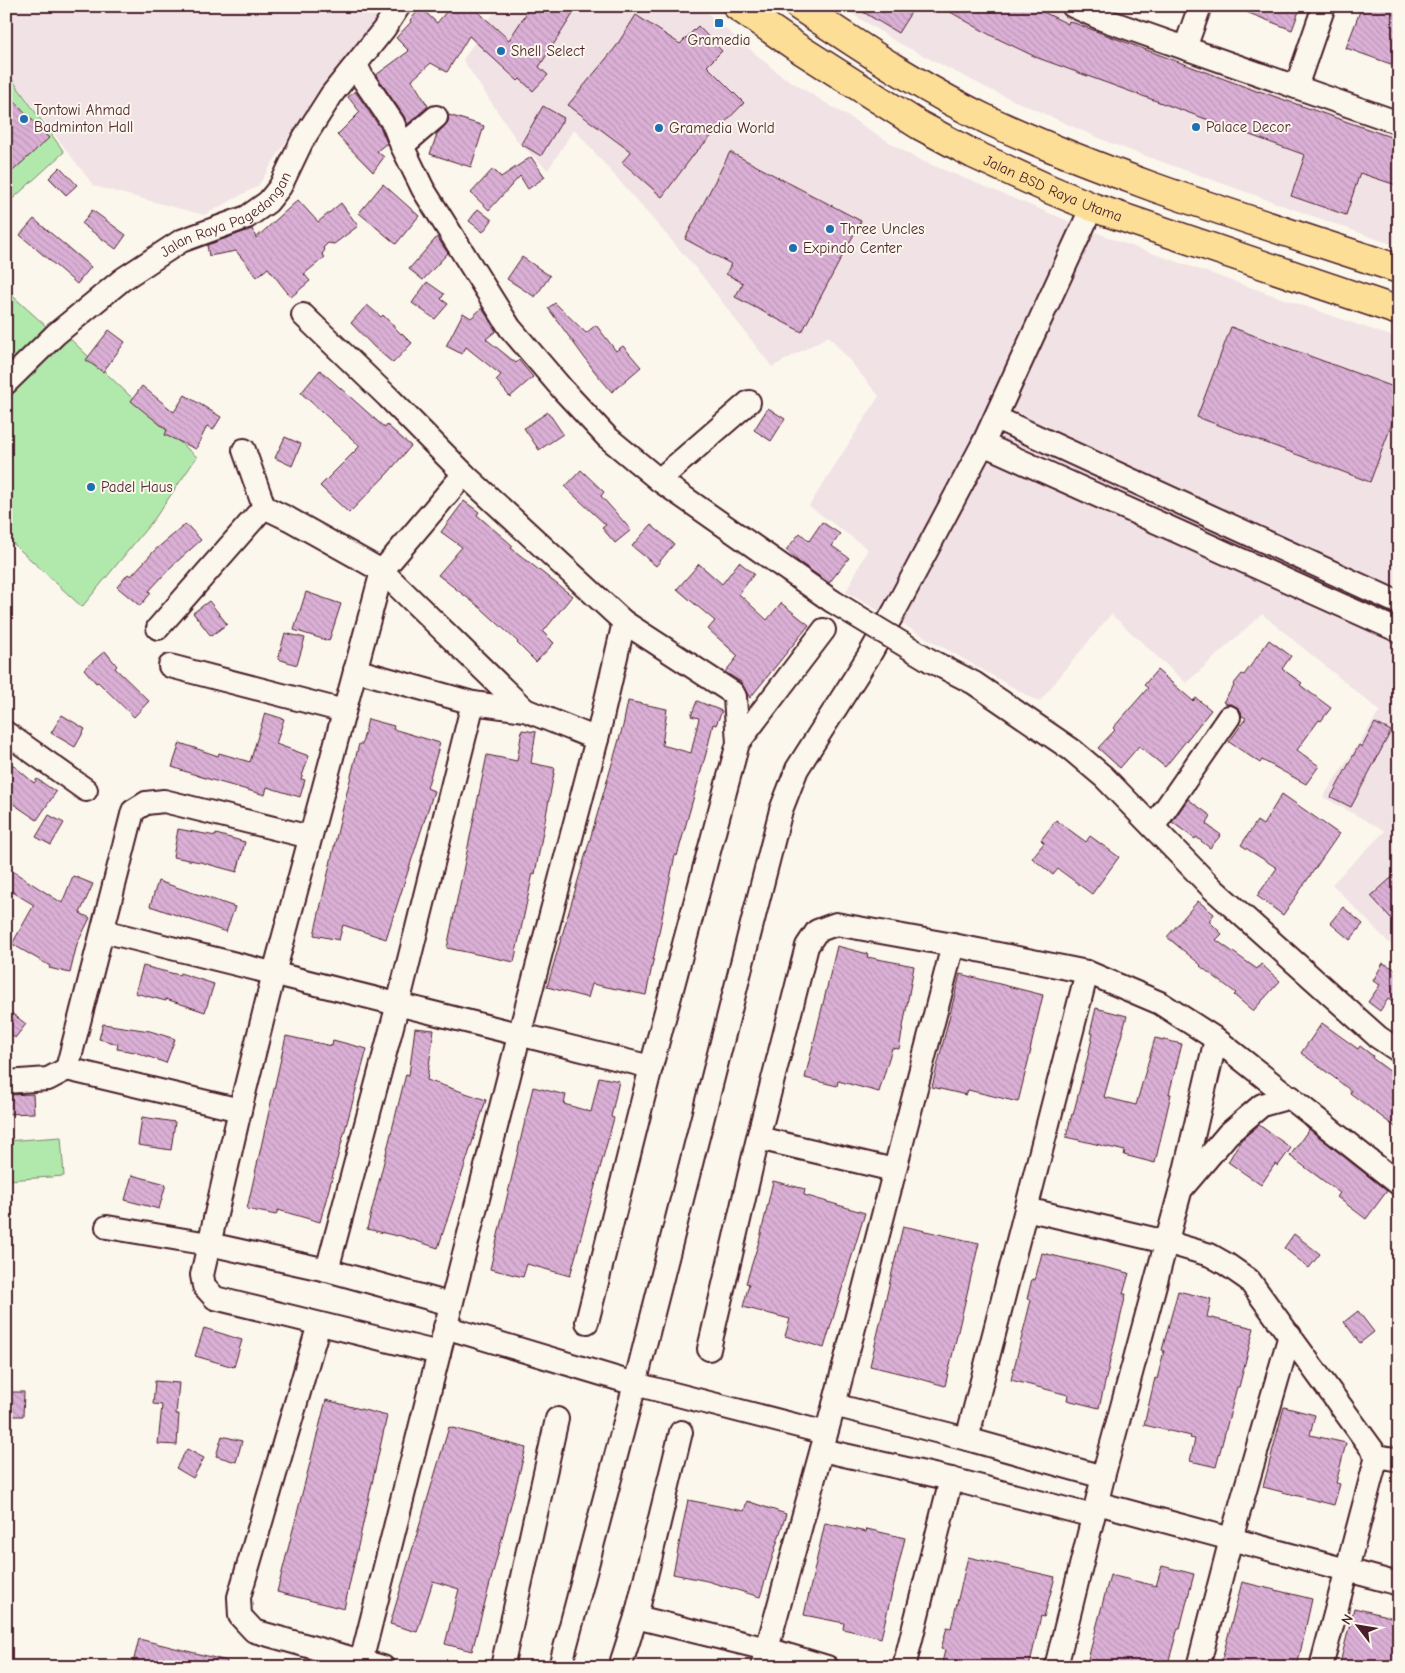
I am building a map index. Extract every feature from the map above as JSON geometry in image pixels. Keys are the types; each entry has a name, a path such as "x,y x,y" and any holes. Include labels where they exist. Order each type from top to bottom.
{"main road":[{"name":"Jalan BSD Raya Utama","path":"737,6 787,41 884,103 973,154 1092,207 1399,311"},
{"path":"799,6 899,72 940,95 989,120 1065,154 1139,182 1399,269"},
{"path":"973,154 989,120"}],"street":[{"name":"Jalan Raya Pagedangan","path":"6,383 56,334 124,279 181,241 247,218 268,202 280,187 302,141 332,94 384,29 399,6"},
{"path":"1074,6 1102,19 1399,123"},
{"path":"1185,48 1200,6"},
{"path":"1296,87 1324,6"},
{"path":"356,65 393,123 423,190 510,328 564,391 607,437 658,480 832,601 931,661 974,683 1072,750 1104,777 1213,889 1364,1024 1397,1046"},
{"path":"402,146 436,117"},
{"path":"560,1667 635,1384 781,810 797,769 870,654 983,444 1092,207"},
{"path":"303,315 464,474 624,622 733,693 738,744 651,1067 587,1322"},
{"path":"658,480 749,402"},
{"path":"996,418 1399,603"},
{"path":"983,444 1399,631"},
{"path":"244,450 264,507 290,519 382,571 525,710"},
{"path":"439,1353 215,1298 204,1286 202,1276 240,1110 274,974 382,571 464,474"},
{"path":"158,628 264,507"},
{"path":"361,1662 450,1304 598,739 624,622"},
{"path":"738,744 824,630"},
{"path":"170,666 344,711"},
{"path":"355,670 473,703 525,710 598,739"},
{"path":"327,1270 398,1004 473,703"},
{"path":"1152,827 1229,717"},
{"path":"6,733 86,790"},
{"path":"67,1069 133,810 146,803 164,801 310,837"},
{"path":"709,1349 758,1138 807,946 817,931 836,924 1087,972 1160,1003 1216,1039 1399,1184"},
{"path":"102,931 519,1036 651,1067"},
{"path":"764,1658 834,1405 953,945"},
{"path":"967,1439 1087,972"},
{"path":"1056,1667 1103,1478 1180,1192 1216,1039"},
{"path":"6,1082 48,1079 67,1069 240,1110"},
{"path":"1180,1192 1228,1134 1262,1106 1291,1097"},
{"path":"758,1138 894,1170"},
{"path":"1026,1209 1166,1242 1210,1255 1226,1264 1249,1280 1377,1456 1399,1460"},
{"path":"107,1227 209,1244 327,1270 450,1304"},
{"path":"319,1324 238,1597 240,1616 254,1631 383,1667"},
{"path":"445,1327 950,1479 1230,1539 1399,1584"},
{"path":"1198,1667 1230,1539 1290,1335"},
{"path":"834,1405 967,1439 1103,1478"},
{"path":"502,1667 557,1419"},
{"path":"620,1667 636,1617 681,1432"},
{"path":"1321,1667 1377,1456"},
{"path":"904,1667 950,1479"},
{"path":"636,1617 764,1658 827,1667"}],"shaded area":[{"path":"6,6 385,6 379,17 314,97 258,186 204,215 94,186 6,71"},
{"path":"498,6 699,6 779,74 915,158 1120,242 1399,339 1399,953 1332,884 1385,831 1323,797 1380,711 1262,614 1186,683 1111,614 1039,702 846,592 868,549 809,506 879,396 829,336 772,367 700,273 574,129 548,170 518,142 463,60"},
{"path":"840,6 1044,6 1125,42 1399,138 1399,247 1110,143 993,91 897,42"}],"green space":[{"name":"Tontowi Ahmad Badminton Hall","path":"6,71 64,152 6,205"},
{"path":"6,290 46,326 6,368"},
{"name":"Padel Haus","path":"66,335 197,457 155,518 82,607 6,537 6,393"},
{"path":"61,1137 64,1176 8,1180 6,1141"}],"building":[{"path":"451,6 472,6 509,40 531,6 578,6 539,67 548,75 533,91 520,79 518,81 469,36 447,72 431,63 412,80 428,106 408,124 376,75 409,51 396,38 421,8 437,23"},
{"path":"853,6 915,6 898,33"},
{"path":"940,6 1031,6 1068,24 1069,21 1259,92 1399,140 1399,186 1360,173 1346,215 1291,196 1305,155 1038,58 992,36"},
{"path":"1236,6 1301,6 1292,30 1236,8"},
{"path":"1362,6 1399,6 1399,67 1346,48"},
{"name":"Gramedia World","path":"636,15 680,44 698,26 722,51 707,66 744,103 695,153 662,197 622,162 631,152 568,105 615,48"},
{"path":"355,91 381,129 387,143 377,151 384,157 373,172 337,135 360,112 348,97"},
{"path":"6,92 49,138 6,177"},
{"path":"543,106 564,118 541,156 521,144"},
{"path":"449,115 484,126 471,167 430,154 437,134 448,122"},
{"name":"Expindo Center","path":"730,152 861,221 802,332 735,297 743,283 726,274 731,264 685,239"},
{"path":"531,157 545,177 528,189 520,176 489,210 471,193 493,169 501,177"},
{"path":"60,167 77,185 66,195 49,178"},
{"path":"383,184 419,216 396,244 359,213"},
{"path":"298,200 318,222 341,203 358,226 334,244 328,243 323,248 325,250 322,254 325,257 304,274 310,281 291,297 268,268 257,277 236,251 209,256 207,245 252,229 256,238"},
{"path":"478,209 492,220 483,232 469,221"},
{"path":"92,210 126,235 116,249 82,224"},
{"path":"34,219 91,267 77,284 20,235"},
{"path":"437,237 448,253 423,280 409,269"},
{"path":"522,257 550,276 535,297 507,279"},
{"path":"427,282 444,294 441,299 448,304 435,319 412,303"},
{"path":"555,303 586,333 596,325 616,351 623,346 641,367 612,392 548,308"},
{"path":"367,305 381,317 383,315 412,343 393,363 374,347 351,323"},
{"path":"482,308 496,331 486,339 516,363 519,360 533,377 510,397 496,380 501,375 466,347 462,354 446,346 463,313 471,318"},
{"path":"1231,327 1399,389 1399,405 1370,482 1197,417"},
{"path":"109,330 125,342 103,372 86,360"},
{"path":"320,370 385,428 387,425 411,446 349,513 320,486 360,446 301,393"},
{"path":"142,386 174,412 185,395 221,417 213,430 207,426 196,449 165,435 167,430 131,401"},
{"path":"768,408 785,419 771,441 754,430"},
{"path":"548,412 563,434 539,450 524,428"},
{"path":"285,437 301,444 292,466 275,458"},
{"path":"581,470 604,492 601,496 631,530 615,543 602,528 606,525 565,487"},
{"path":"464,501 479,512 477,515 513,546 511,548 572,596 543,632 554,643 536,662 518,642 482,609 438,575 462,547 441,532"},
{"path":"822,522 840,534 832,546 849,558 829,583 799,562 786,550 800,533 809,541"},
{"path":"186,524 201,540 172,566 149,591 151,593 140,606 117,587 128,574 131,576 155,550"},
{"path":"651,525 674,544 656,566 632,546"},
{"path":"739,562 754,574 739,594 767,620 781,603 809,625 750,698 741,682 725,672 738,656 708,629 715,621 677,589 699,564 722,584"},
{"path":"306,592 341,604 329,641 294,630"},
{"path":"209,601 227,624 211,636 193,613"},
{"path":"285,633 305,638 297,665 278,659"},
{"path":"1269,640 1291,656 1282,669 1302,683 1300,685 1331,708 1321,721 1319,720 1297,750 1319,766 1306,784 1262,760 1260,763 1229,742 1246,718 1242,716 1241,711 1237,707 1223,702 1233,685 1242,674 1244,675"},
{"path":"105,651 117,666 115,668 149,701 134,717 98,682 96,683 84,669"},
{"path":"1157,670 1193,701 1196,698 1211,710 1165,767 1139,746 1120,768 1098,748 1115,730 1113,728 1148,688 1144,685"},
{"path":"628,701 667,709 662,745 691,753 699,718 691,716 697,701 722,711 716,725 713,724 677,856 675,855 646,995 592,984 588,998 547,987 623,726"},
{"path":"265,713 284,719 276,744 309,756 301,779 305,780 300,797 267,787 265,795 172,767 180,743 218,756 219,753 250,762"},
{"path":"62,715 85,729 75,747 51,733"},
{"path":"368,719 394,726 393,729 440,743 427,788 434,791 386,939 343,925 339,940 314,935 359,744 362,744"},
{"path":"1375,723 1391,731 1351,807 1331,797 1359,745 1362,747"},
{"path":"522,730 536,732 531,763 555,768 535,874 533,873 514,962 447,948 487,755 517,761"},
{"path":"6,759 34,783 37,779 56,792 37,820 6,799"},
{"path":"1282,794 1339,834 1283,915 1257,896 1277,868 1241,845 1257,821 1263,825"},
{"path":"1188,799 1211,816 1206,824 1221,835 1210,848 1172,822"},
{"path":"49,815 64,823 51,845 36,837"},
{"path":"1056,820 1086,842 1090,836 1119,857 1092,894 1058,869 1053,875 1032,858 1044,843 1041,840"},
{"path":"178,829 216,836 216,834 245,842 237,872 173,857"},
{"path":"6,867 62,903 73,876 93,884 80,913 90,918 77,944 70,973 49,968 50,966 12,944 34,905 6,888"},
{"path":"1399,871 1399,927 1371,896"},
{"path":"158,881 235,907 226,932 150,906"},
{"path":"1198,901 1214,914 1209,921 1222,934 1216,940 1257,969 1261,964 1280,981 1253,1011 1234,995 1236,993 1200,966 1167,937"},
{"path":"1343,907 1363,924 1350,940 1330,923"},
{"path":"837,946 868,954 867,957 914,966 899,1049 892,1048 879,1092 838,1081 837,1086 805,1078"},
{"path":"1383,963 1399,971 1399,1006 1388,999 1380,1011 1368,1002 1380,985 1373,981"},
{"path":"143,966 179,975 180,973 214,984 205,1012 166,999 166,1001 135,993"},
{"path":"960,974 1043,995 1018,1102 968,1090 966,1095 932,1087"},
{"path":"1096,1008 1127,1016 1104,1097 1136,1105 1155,1038 1182,1044 1169,1094 1171,1094 1155,1163 1124,1155 1125,1151 1066,1137 1087,1060 1093,1034 1090,1033"},
{"path":"6,1009 26,1024 15,1038 6,1030"},
{"path":"1322,1023 1358,1049 1360,1046 1373,1056 1372,1058 1399,1078 1399,1130 1301,1053"},
{"path":"103,1024 150,1031 175,1039 166,1063 135,1052 117,1049 118,1044 99,1039"},
{"path":"415,1028 434,1030 427,1080 486,1100 438,1248 398,1235 367,1229 406,1074 409,1075"},
{"path":"286,1036 332,1046 333,1040 367,1049 320,1222 278,1210 276,1215 247,1209"},
{"path":"599,1077 619,1081 611,1117 614,1118 570,1276 527,1264 523,1277 490,1269 533,1087 566,1095 564,1104 591,1112"},
{"path":"33,1094 34,1113 6,1114 6,1095"},
{"path":"142,1117 175,1122 171,1150 138,1145"},
{"path":"1259,1125 1291,1148 1278,1166 1275,1164 1261,1185 1228,1162 1241,1140"},
{"path":"1309,1129 1387,1191 1366,1219 1337,1197 1340,1193 1290,1156"},
{"path":"132,1175 166,1184 159,1209 125,1200"},
{"path":"773,1181 805,1189 804,1195 865,1213 824,1348 785,1336 790,1319 743,1307 749,1284 746,1283 760,1238"},
{"path":"903,1226 979,1243 945,1386 870,1366"},
{"path":"1294,1234 1320,1254 1309,1268 1284,1248"},
{"path":"1042,1253 1129,1273 1123,1294 1126,1294 1099,1408 1067,1400 1068,1395 1011,1380 1031,1300 1027,1299 1032,1279 1035,1280"},
{"path":"1178,1291 1211,1299 1207,1317 1254,1328 1216,1467 1190,1461 1195,1439 1190,1438 1191,1436 1144,1425"},
{"path":"1358,1311 1374,1332 1360,1343 1344,1322"},
{"path":"204,1328 242,1340 234,1367 195,1356"},
{"path":"155,1381 179,1383 176,1414 179,1414 177,1445 158,1444 162,1405 153,1404"},
{"path":"6,1392 24,1392 23,1416 6,1416"},
{"path":"326,1400 387,1416 344,1609 277,1592"},
{"path":"1284,1407 1315,1415 1310,1435 1346,1443 1336,1483 1340,1484 1334,1505 1263,1487"},
{"path":"449,1427 526,1448 472,1651 445,1644 459,1589 433,1581 417,1632 390,1624"},
{"path":"222,1436 242,1441 236,1462 216,1456"},
{"path":"187,1449 204,1458 193,1478 176,1468"},
{"path":"688,1500 744,1511 747,1501 786,1514 760,1597 707,1581 673,1574"},
{"path":"825,1523 866,1532 867,1529 905,1538 881,1638 843,1629 844,1623 804,1615"},
{"path":"968,1557 1055,1577 1044,1617 1041,1616 1029,1667 941,1667 945,1650 941,1649 947,1627 951,1628"},
{"path":"1162,1566 1194,1574 1180,1628 1178,1628 1167,1667 1086,1667 1110,1575 1156,1586"},
{"path":"1242,1582 1312,1599 1297,1667 1220,1667"},
{"path":"1354,1608 1399,1619 1399,1667 1339,1667"},
{"path":"139,1639 227,1661 226,1667 132,1667"}],"place":[{"name":"Gramedia","path":"719,23"},
{"name":"Shell Select","path":"501,51"},
{"name":"Tontowi Ahmad Badminton Hall","path":"24,119"},
{"name":"Palace Decor","path":"1196,127"},
{"name":"Gramedia World","path":"659,128"},
{"name":"Three Uncles","path":"830,229"},
{"name":"Expindo Center","path":"793,248"},
{"name":"Padel Haus","path":"91,487"}]}
